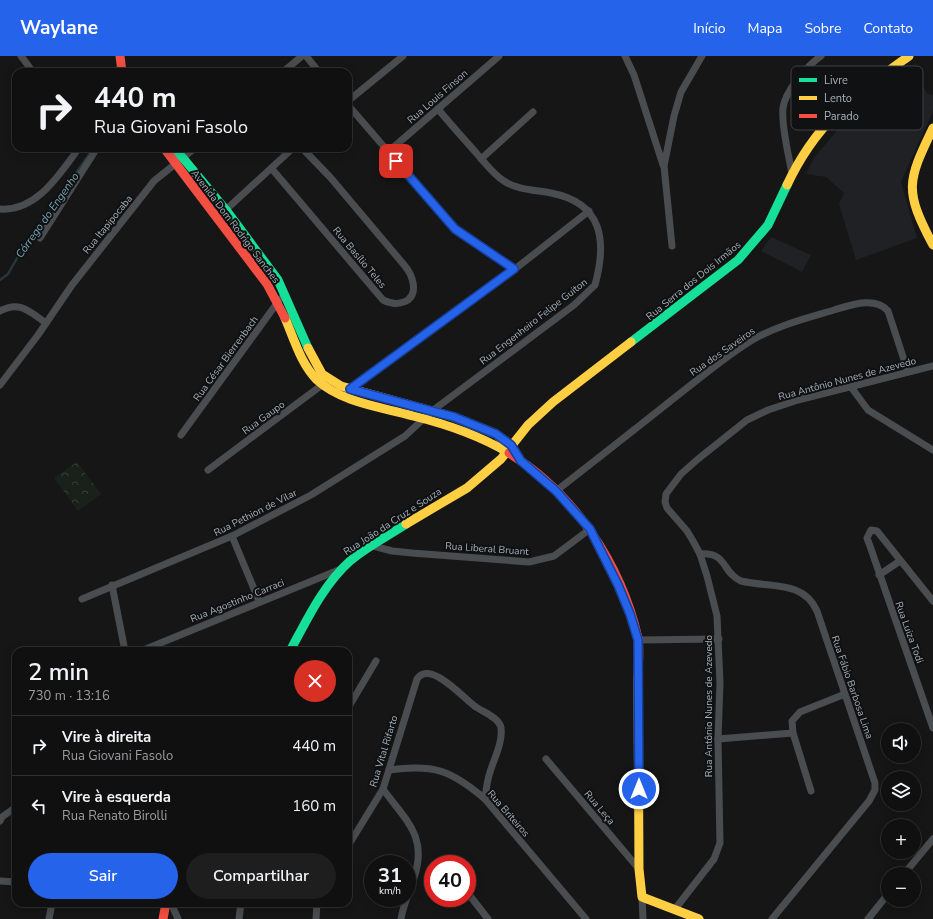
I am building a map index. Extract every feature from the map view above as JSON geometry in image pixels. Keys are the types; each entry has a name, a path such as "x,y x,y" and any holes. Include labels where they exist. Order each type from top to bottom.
{"main road":[{"path":"120,56 122,68"},
{"name":"Rua Serra dos Dois Irmãos","path":"895,66 909,56"},
{"path":"933,128 913,175 912,193 919,215 933,245"},
{"name":"Rua Serra dos Dois Irmãos","path":"509,448 528,425 554,402 693,296 744,254 768,225 792,174 809,145 821,130"},
{"name":"Avenida Dom Rodrigo Sanches","path":"167,152 252,262 278,302 308,367 326,382 346,392 509,448"},
{"name":"Avenida Dom Rodrigo Sanches","path":"176,152 226,210 261,257 285,294 311,354 326,382"},
{"name":"Avenida Dom Rodrigo Sanches","path":"346,392 454,417 496,434 521,461 556,491 590,529 618,585 630,614 638,640 639,869 642,897"},
{"name":"Rua João da Cruz e Souza","path":"292,647 319,600 341,569 429,509 466,488 488,472 509,448"},
{"path":"642,897 699,919"},
{"path":"163,919 165,907"}],"street":[{"path":"21,56 30,68"},
{"path":"288,68 302,56"},
{"path":"306,56 316,68"},
{"path":"352,98 403,56"},
{"name":"Rua Louis Finson","path":"388,152 499,56"},
{"path":"625,56 634,75 664,166 672,246"},
{"path":"664,166 674,116 681,92 702,56"},
{"path":"809,66 820,56"},
{"path":"791,88 783,108 792,174"},
{"path":"346,392 514,269 589,211 565,197 526,189 505,182 481,158 438,109"},
{"path":"352,110 455,229 514,269"},
{"path":"481,158 533,112"},
{"path":"0,209 17,207 38,196 53,183 76,152"},
{"path":"40,238 94,152"},
{"name":"Rua Itapipocaba","path":"0,385 72,285 154,181 190,152"},
{"path":"217,218 289,152"},
{"name":"Rua Basílio Teles","path":"272,169 314,216 383,300 392,304 405,302 412,294 414,288 412,278 405,266 330,178 306,152"},
{"name":"Rua Engenheiro Felipe Guiton","path":"424,419 432,411 453,397 592,290 598,276 600,232 597,223 589,211"},
{"name":"Rua César Bierrenbach","path":"181,435 285,294"},
{"name":"Rua dos Saveiros","path":"556,491 724,360 754,339 777,328 844,307 877,303 888,311 908,372"},
{"path":"0,311 10,306 18,306 46,323"},
{"name":"Rua Antônio Nunes de Azevedo","path":"675,910 705,873 718,851 720,842 718,739 720,683 719,639 714,602 700,554 687,531 666,505 666,494 681,474 713,446 747,420 768,410 798,400 933,366"},
{"name":"Rua Gaupo","path":"208,470 326,382"},
{"path":"851,387 868,410 933,450"},
{"name":"Rua Pethion de Vilar","path":"82,599 112,585 187,556 232,536 311,495 405,436 424,419"},
{"name":"Rua Liberal Bruant","path":"373,546 392,551 529,562 554,556 590,529"},
{"name":"Rua Luiza Todi","path":"900,560 874,529 869,532 869,543 879,575 933,728"},
{"path":"232,536 259,601"},
{"name":"Rua Fábio Barbosa Lima","path":"700,554 711,554 716,556 734,577 741,581 801,591 808,596 817,611 875,784 869,801 772,919"},
{"path":"879,575 900,560 933,601"},
{"name":"Rua Agostinho Carraci","path":"150,647 259,601 341,569"},
{"path":"112,585 124,647"},
{"path":"638,640 719,639"},
{"path":"352,701 376,660"},
{"name":"Rua Vital Rifarto","path":"352,840 383,790 390,770 395,745 417,679 424,673 436,674 471,704 493,717 502,728 497,751 489,774 485,799"},
{"path":"811,791 794,733 792,720 798,714 844,694"},
{"path":"718,739 794,733"},
{"name":"Rua Leça","path":"546,759 639,869"},
{"name":"Rua Briteiros","path":"390,770 423,768 443,771 456,776 485,799 586,919"},
{"path":"383,790 413,831 419,846 418,866 401,919"},
{"path":"0,821 2,817 12,811"},
{"path":"910,867 933,839"},
{"path":"0,881 12,882"},
{"name":"Avenida Dom Rodrigo Sanches","path":"642,897 643,919"},
{"path":"868,919 881,903"},
{"path":"476,904 488,919"},
{"path":"49,919 51,907"},
{"path":"173,907 178,919"},
{"path":"239,919 240,907"},
{"path":"316,919 317,907"}],"shaded area":[{"path":"923,87 927,93 933,95 933,111 901,182 917,238 856,260 839,204 844,193 826,177 806,174 814,158 838,130 923,130"},
{"path":"771,237 811,255 802,272 761,251"}],"green space":[{"path":"77,462 101,494 78,511 54,478"}],"waterway":[{"name":"Córrego do Engenho","path":"0,280 8,274 20,253 90,153"}],"traffic: fast":[{"path":"176,152 226,210 278,280 308,348"},
{"path":"631,342 738,260 768,225 787,185"},
{"path":"292,647 316,603 340,570 363,551 406,524"}],"traffic: slow":[{"path":"895,66 909,56"},
{"path":"933,128 918,161 912,186 913,198 917,211 933,245"},
{"path":"787,185 811,143 822,130"},
{"path":"285,318 298,351 311,374 327,388 350,399 425,419 462,431 509,453"},
{"path":"406,524 467,488 501,459 528,425 553,402 631,342"},
{"path":"308,348 322,374 341,386 454,417 496,434 515,451"},
{"path":"638,678 639,869 642,897 699,919"}],"traffic: jam":[{"path":"120,56 122,68"},
{"path":"167,152 267,284 285,318"},
{"path":"509,453 533,469 554,488 592,533 607,557 630,610 638,638 638,678"},
{"path":"163,919 165,907"}],"route":[{"path":"396,161 442,216 455,229 472,242 514,269 350,389 454,417 496,434 511,445 521,461 556,491 590,529 601,548 618,585 635,626 638,640 639,789"}]}
